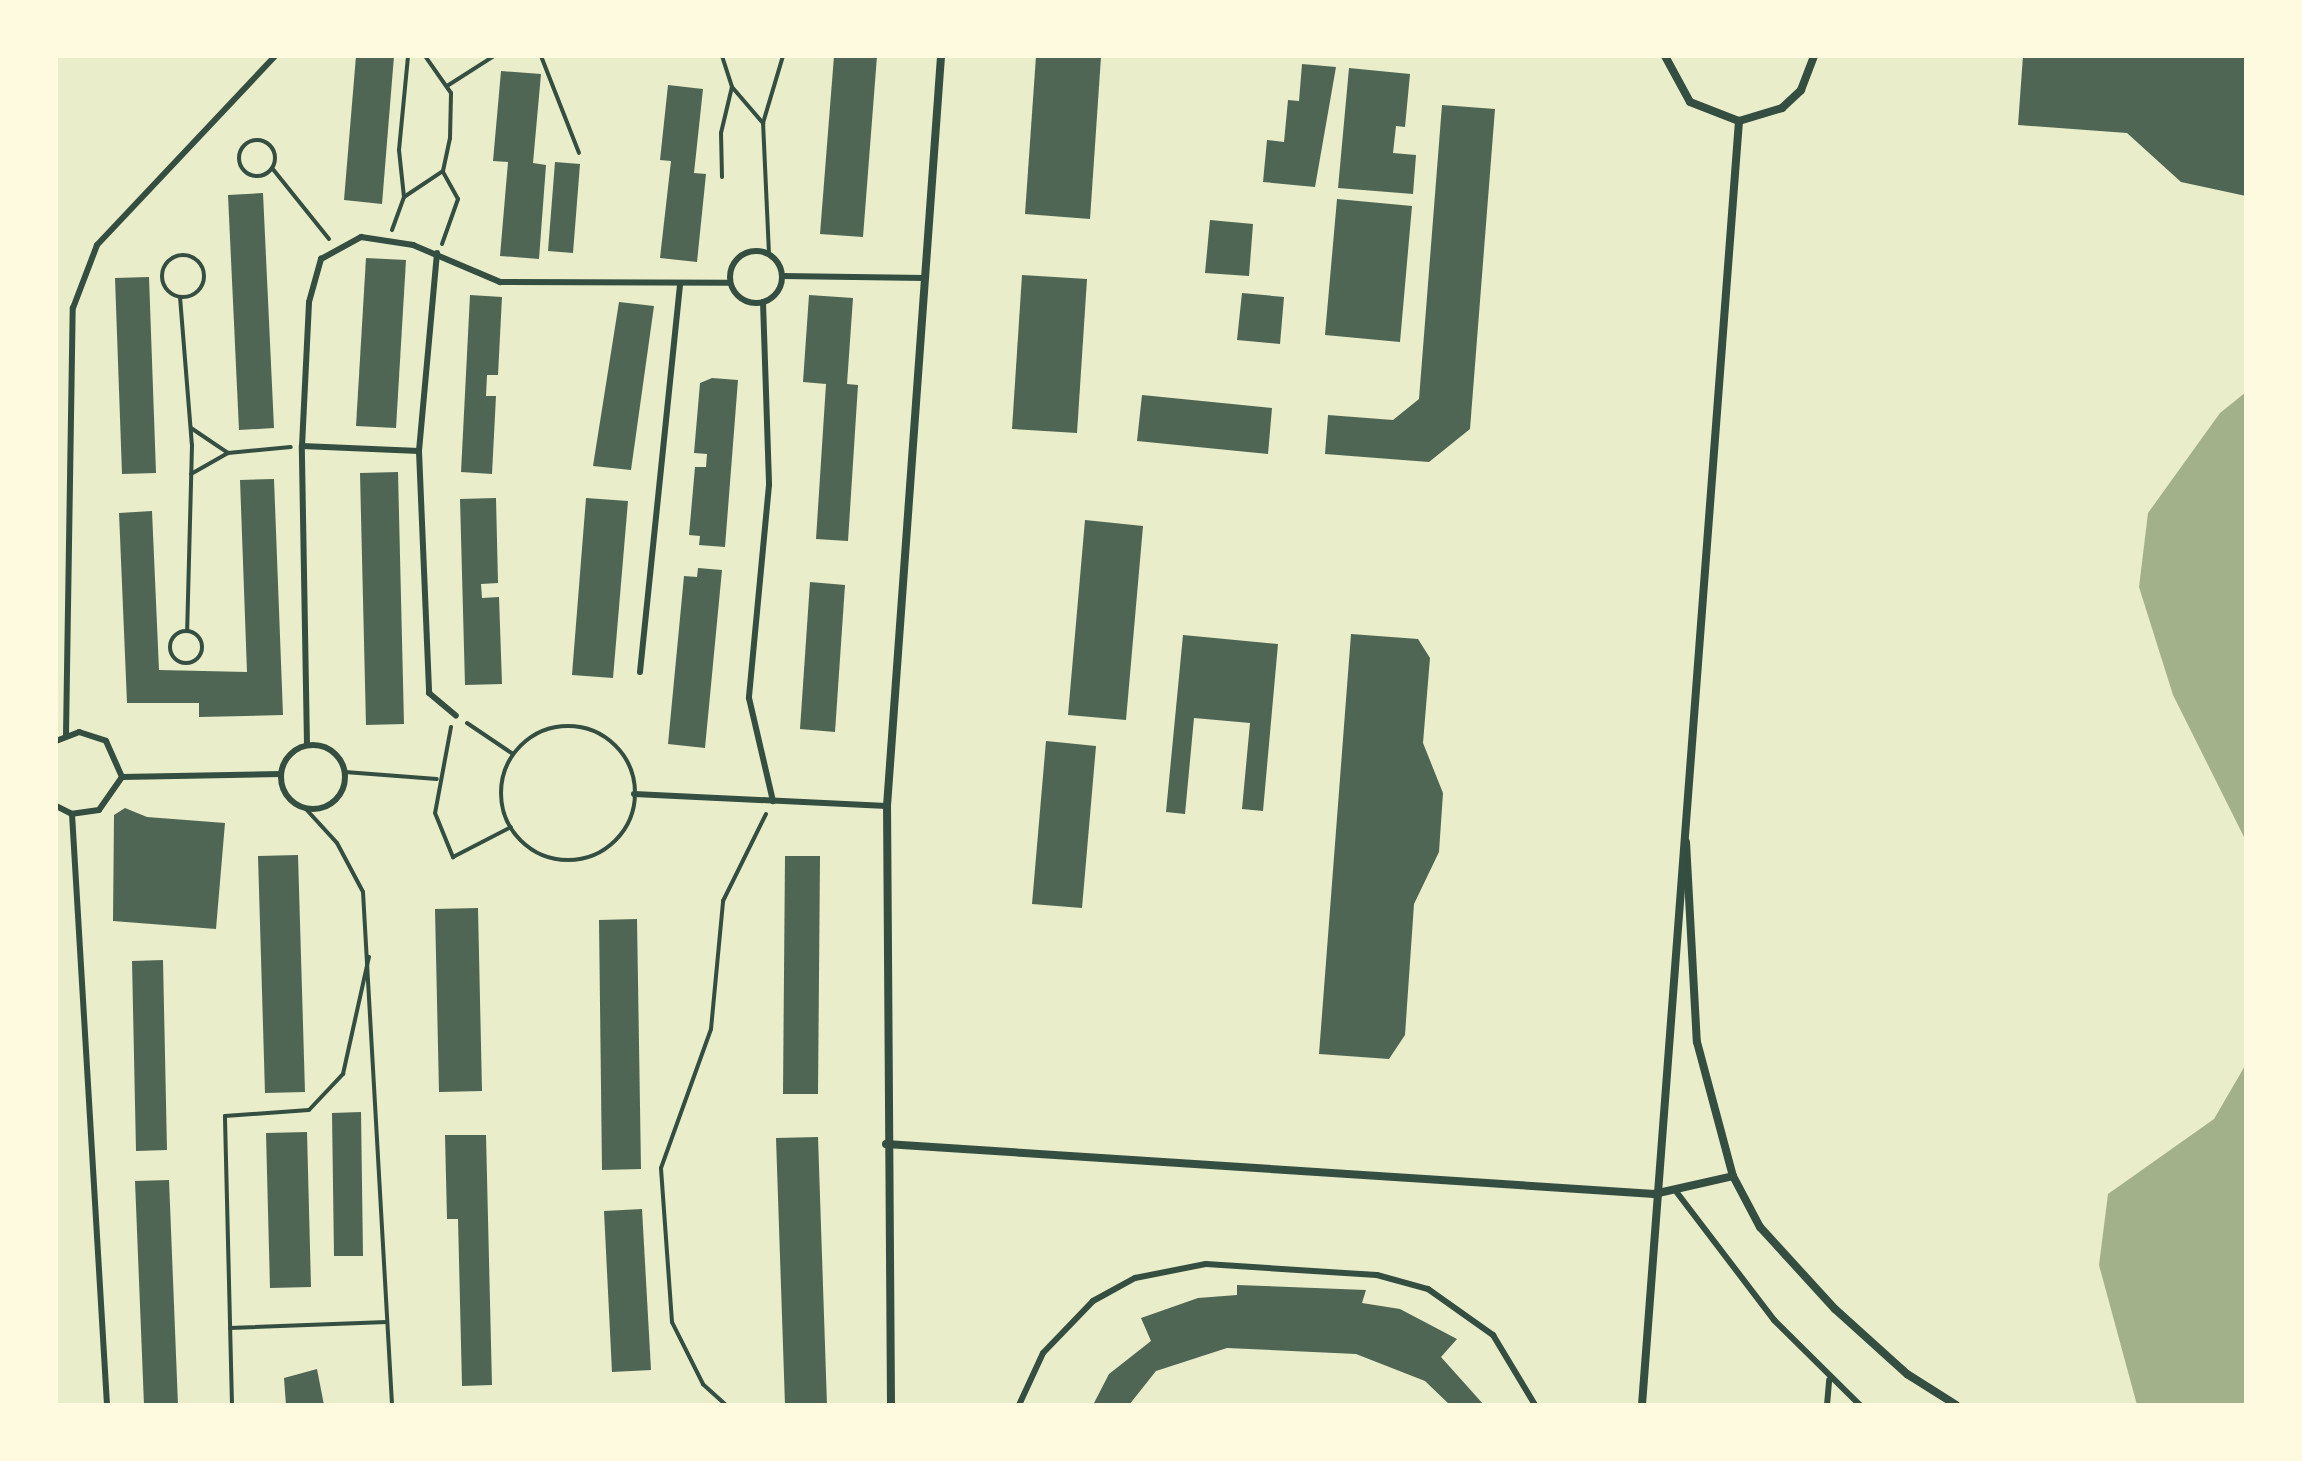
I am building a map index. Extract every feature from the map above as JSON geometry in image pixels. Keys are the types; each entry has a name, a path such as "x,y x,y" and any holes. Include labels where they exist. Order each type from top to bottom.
{"street":[{"path":"891,1405 886,1144 887,806 941,56"},
{"path":"1665,56 1690,102 1739,121 1782,108 1801,90 1814,56"},
{"path":"1642,1405 1654,1194 1739,121"},
{"path":"1688,745 1685,901 1697,1042 1733,1176 1760,1227 1835,1309 1907,1374 1956,1405"},
{"path":"886,1144 1654,1194 1733,1176"}],"lane":[{"path":"66,735 73,308 97,245 275,56"},
{"path":"307,745 302,446 309,302 321,259 336,247 361,237 388,239 437,253 500,282 730,283"},
{"path":"437,253 419,451 429,693 456,716"},
{"path":"744,254 769,254 782,276 777,292 763,302 739,298 730,283 732,266 744,254"},
{"path":"782,276 925,278"},
{"path":"640,672 680,283"},
{"path":"763,302 769,485 749,698 773,801"},
{"path":"302,446 419,451"},
{"path":"56,741 66,735 106,741 122,777 110,802 72,814 58,808"},
{"path":"307,745 336,754 345,772 335,801 305,808 287,796 281,774 289,755 307,745"},
{"path":"122,777 281,774"},
{"path":"634,794 887,806"},
{"path":"72,814 107,1405"},
{"path":"1675,1190 1774,1320 1829,1380 1860,1405"},
{"path":"1019,1405 1043,1353 1093,1301 1135,1278 1206,1264 1377,1275 1428,1289 1493,1335 1535,1405"},
{"path":"1827,1405 1829,1380"}],"path":[{"path":"388,239 404,197 399,150 408,56"},
{"path":"425,56 447,86 443,171 458,199 437,253"},
{"path":"447,86 494,56"},
{"path":"541,56 579,153"},
{"path":"722,56 732,87 763,123"},
{"path":"769,254 763,123 783,56"},
{"path":"722,177 721,133 732,87"},
{"path":"272,168 256,176 244,171 242,148 267,143 272,168 336,247"},
{"path":"404,197 443,171"},
{"path":"180,297 202,284 203,270 189,256 176,256 163,271 164,285 180,297 191,428 187,631 201,649 186,662 170,646 187,631"},
{"path":"191,428 228,453"},
{"path":"191,474 228,453 302,446"},
{"path":"511,827 453,857 435,813 437,779 456,716 513,754"},
{"path":"547,729 589,729 622,754 634,794 618,837 579,859 534,851 511,827 500,794 513,754 547,729"},
{"path":"345,772 437,779"},
{"path":"726,1405 703,1384 672,1322 661,1168 711,1029 723,901 773,801"},
{"path":"305,808 337,843 363,892 371,949 392,1405"},
{"path":"232,1405 225,1116 309,1110 343,1074 371,949"},
{"path":"230,1328 388,1322"}],"shaded area":[{"path":"2246,392 2246,841 2173,695 2139,587 2148,513 2220,413"},
{"path":"2246,1064 2246,1405 2137,1405 2099,1265 2108,1194 2214,1119"}],"building":[{"path":"356,56 394,56 382,204 344,200"},
{"path":"834,56 877,56 863,237 820,234"},
{"path":"1036,56 1101,57 1090,219 1025,214"},
{"path":"2023,56 2246,56 2246,196 2181,182 2127,133 2018,125"},
{"path":"1302,64 1336,67 1315,187 1263,182 1267,140 1284,142 1288,100 1299,101"},
{"path":"1349,68 1410,74 1405,127 1396,126 1393,153 1416,155 1413,194 1338,188"},
{"path":"501,71 541,74 533,163 546,165 539,259 500,256 508,162 493,161"},
{"path":"668,85 703,89 694,173 706,174 697,262 660,258 671,161 660,160"},
{"path":"1442,105 1495,109 1470,429 1429,462 1325,454 1328,415 1393,420 1419,399"},
{"path":"555,162 580,164 573,253 548,251"},
{"path":"263,193 274,428 239,430 228,195"},
{"path":"1337,199 1412,206 1400,342 1325,335"},
{"path":"1210,220 1253,224 1249,276 1205,273"},
{"path":"366,258 406,260 396,428 356,426"},
{"path":"1022,275 1087,279 1077,433 1012,429"},
{"path":"149,277 156,473 122,474 115,278"},
{"path":"1242,293 1284,297 1280,344 1237,340"},
{"path":"470,295 502,297 498,375 487,375 486,396 496,396 492,474 461,472"},
{"path":"809,295 853,298 847,384 858,385 848,541 816,539 826,384 803,382"},
{"path":"619,302 654,306 631,470 593,466"},
{"path":"712,378 738,380 725,547 699,545 700,536 689,535 695,467 706,467 707,454 694,453 700,383"},
{"path":"1142,395 1272,408 1268,454 1137,441"},
{"path":"398,472 404,724 366,725 360,473"},
{"path":"274,479 283,715 199,717 199,703 127,703 119,513 152,511 159,670 247,672 240,480"},
{"path":"496,498 498,583 481,584 482,598 499,597 502,684 465,685 460,499"},
{"path":"586,498 628,501 613,678 572,675"},
{"path":"1085,520 1143,526 1126,720 1068,715"},
{"path":"698,568 722,570 705,748 668,744 684,576 697,577"},
{"path":"810,582 845,585 835,732 800,729"},
{"path":"1351,634 1418,639 1430,658 1423,743 1443,793 1439,852 1414,904 1405,1035 1389,1059 1319,1054"},
{"path":"1183,635 1278,644 1263,811 1242,809 1250,723 1194,718 1185,814 1166,812"},
{"path":"1046,741 1096,746 1082,908 1032,904"},
{"path":"125,808 147,817 225,823 216,929 113,921 114,815"},
{"path":"298,855 305,1092 265,1093 258,856"},
{"path":"785,856 820,856 818,1094 783,1094"},
{"path":"478,908 482,1091 439,1092 435,909"},
{"path":"637,919 641,1169 602,1170 599,920"},
{"path":"163,960 167,1150 136,1151 132,961"},
{"path":"361,1112 363,1256 334,1256 332,1113"},
{"path":"307,1132 311,1287 270,1288 266,1133"},
{"path":"445,1135 486,1135 492,1385 462,1386 458,1219 447,1219"},
{"path":"818,1137 827,1405 785,1405 776,1138"},
{"path":"169,1180 178,1405 144,1405 135,1181"},
{"path":"642,1209 651,1370 612,1372 604,1211"},
{"path":"1237,1285 1366,1290 1362,1303 1400,1309 1457,1339 1441,1357 1484,1405 1450,1405 1425,1381 1356,1354 1227,1348 1156,1371 1129,1405 1093,1405 1109,1374 1151,1341 1141,1318 1198,1298 1237,1295"},
{"path":"317,1369 324,1405 286,1405 284,1378"}]}
